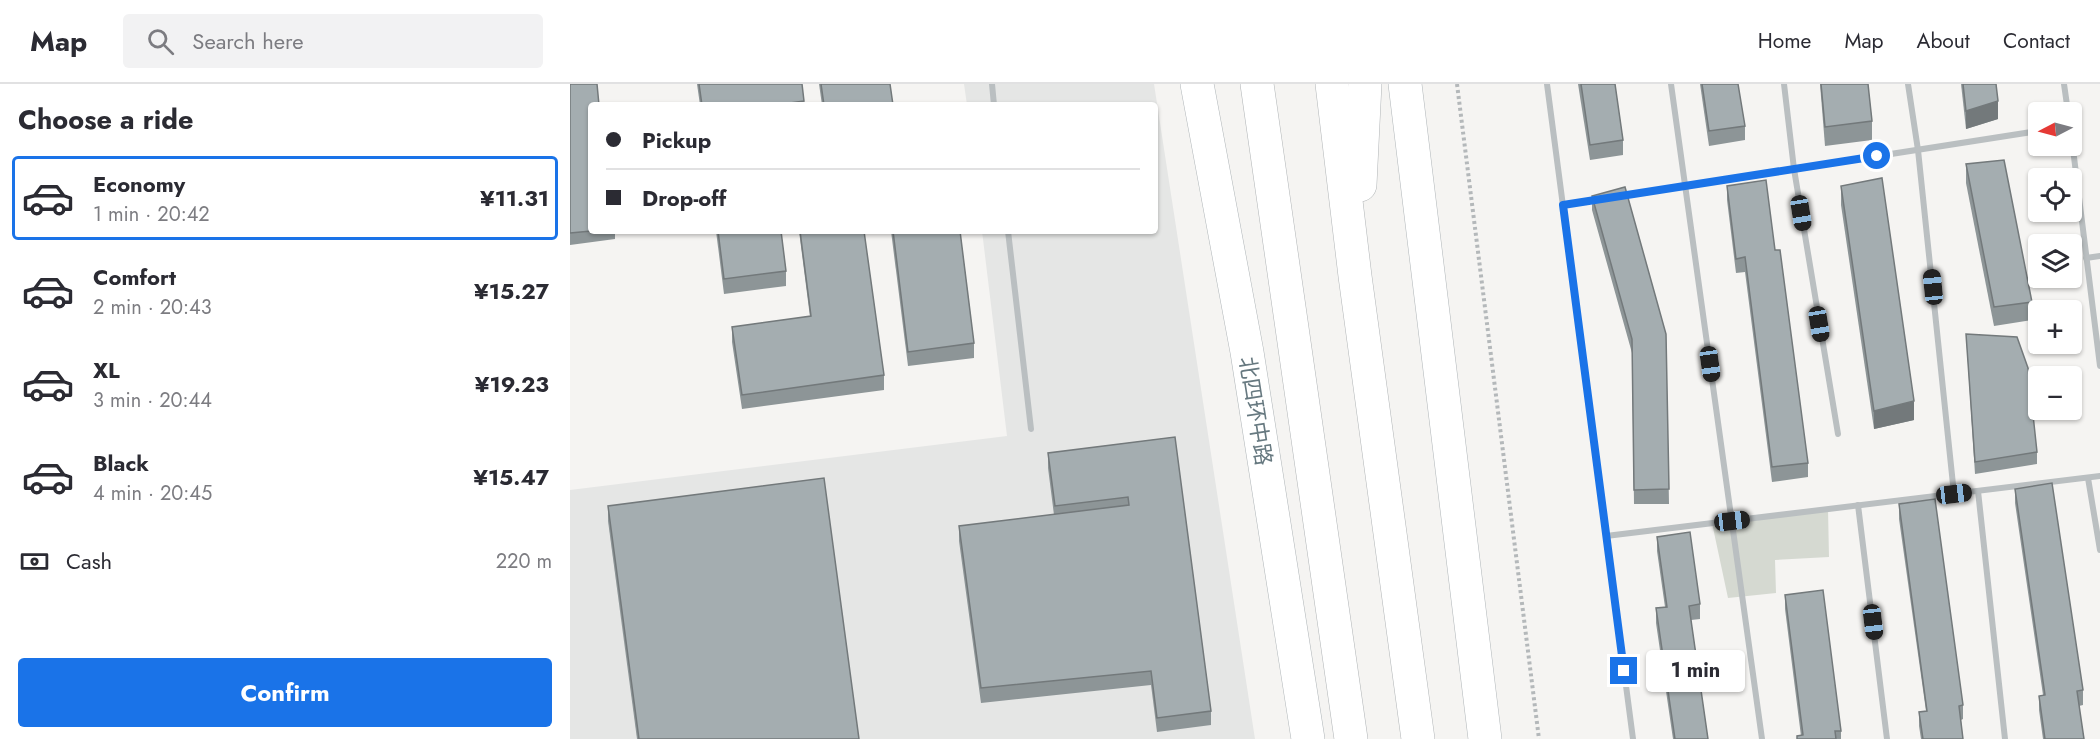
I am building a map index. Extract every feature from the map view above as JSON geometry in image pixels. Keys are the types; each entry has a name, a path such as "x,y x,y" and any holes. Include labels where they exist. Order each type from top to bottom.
{"main road":[{"name":"北四环中路","path":"1197,84 1246,352 1308,739"},
{"path":"1247,84 1272,191"},
{"name":"北四环中路","path":"1257,84 1352,739"},
{"path":"1355,276 1365,84"},
{"path":"1405,84 1485,739"},
{"path":"1333,89 1355,276 1418,739"}],"street":[{"path":"992,84 994,102"},
{"path":"1547,84 1633,739"},
{"path":"1671,84 1762,739"},
{"path":"1784,84 1794,169 1838,434"},
{"path":"1908,84 1918,150 1954,494"},
{"path":"2064,84 2067,102"},
{"path":"1618,196 2028,133"},
{"path":"2074,156 2100,366"},
{"path":"1563,205 1607,198"},
{"path":"1008,234 1030,429"},
{"path":"2086,258 2100,256"},
{"path":"1606,536 2100,477"},
{"path":"2088,478 2100,550"},
{"path":"1978,491 2005,739"},
{"path":"1858,506 1887,739"}],"path":[{"path":"1457,84 1539,739"}],"shaded area":[{"path":"964,84 1154,84 1157,102 967,102"},
{"path":"1158,110 1255,739 570,739 570,490 1007,436 982,234 1158,234"},
{"path":"1828,509 1829,557 1775,560 1776,593 1728,598 1712,523"}],"building":[{"path":"570,84 597,84 599,102 588,102 588,231 570,233"},
{"path":"699,84 802,84 804,101 797,102 702,102"},
{"path":"821,84 890,84 893,102 824,102"},
{"path":"1581,84 1615,84 1623,140 1590,145"},
{"path":"1702,84 1738,84 1745,126 1709,131"},
{"path":"1821,84 1868,84 1872,121 1825,127"},
{"path":"1963,84 1996,84 1998,101 1966,111"},
{"path":"2004,160 2032,300 2028,300 2028,303 1994,307 1966,164"},
{"path":"1882,178 1914,401 1874,411 1841,186"},
{"path":"1766,180 1775,250 1780,250 1808,463 1772,467 1745,257 1736,259 1727,186"},
{"path":"1625,187 1666,334 1669,489 1634,490 1632,339 1592,196"},
{"path":"718,234 781,234 786,271 724,279"},
{"path":"800,234 864,234 884,375 742,395 732,327 811,316"},
{"path":"893,234 960,234 974,343 908,352"},
{"path":"1966,334 2017,337 2028,368 2028,420 2034,420 2037,452 1975,462"},
{"path":"1175,437 1211,711 1157,718 1151,671 981,688 959,526 1129,505 1128,497 1055,506 1048,453"},
{"path":"824,478 859,739 639,739 608,506"},
{"path":"2052,483 2083,690 2077,691 2084,739 2045,739 2039,696 2045,695 2015,489"},
{"path":"1935,499 1963,705 1959,706 1963,739 1923,739 1919,712 1927,711 1899,504"},
{"path":"1690,532 1700,604 1689,606 1708,739 1675,739 1656,608 1667,607 1657,537"},
{"path":"1823,590 1841,731 1835,731 1836,739 1797,739 1797,736 1803,735 1785,595"}],"route":[{"path":"1624,671 1563,205 1877,156"}]}
